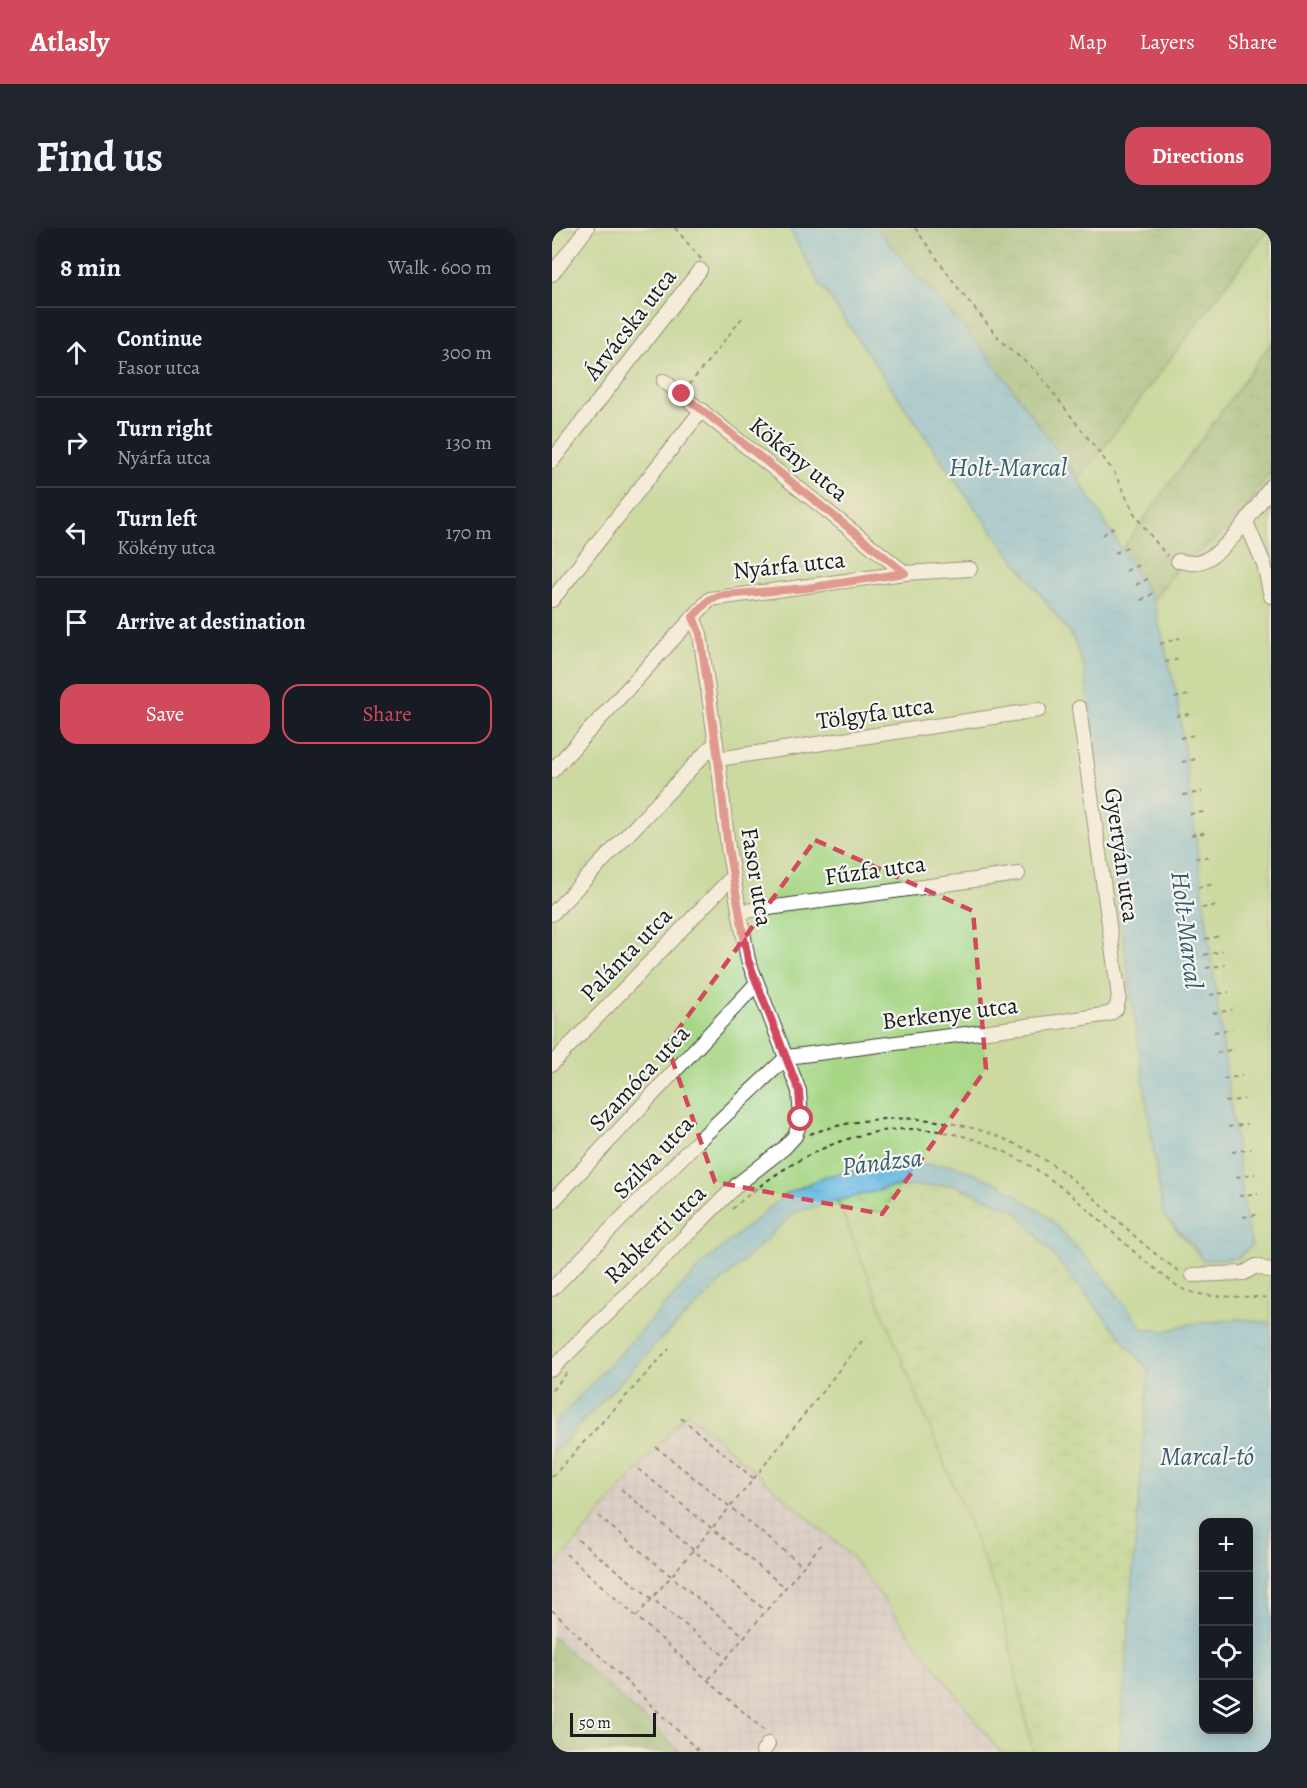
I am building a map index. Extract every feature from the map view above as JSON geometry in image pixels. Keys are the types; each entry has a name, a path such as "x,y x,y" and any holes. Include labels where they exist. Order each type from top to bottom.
{"street":[{"path":"552,274 587,228"},
{"name":"Árvácska utca","path":"552,461 700,270"},
{"name":"Kökény utca","path":"664,381 905,573"},
{"path":"552,600 702,410"},
{"path":"1178,561 1197,563 1215,553 1245,522 1271,486"},
{"path":"1245,522 1268,563 1271,596"},
{"name":"Nyárfa utca","path":"552,771 710,599 724,595 807,588 905,573 969,568"},
{"name":"Fasor utca","path":"693,617 700,634 733,876 748,960 787,1057 801,1106 801,1119 795,1136"},
{"name":"Gyertyán utca","path":"1079,708 1119,998 1116,1009"},
{"name":"Tölgyfa utca","path":"718,759 1039,710"},
{"path":"552,914 716,742"},
{"name":"Fűzfa utca","path":"739,912 1018,874"},
{"name":"Palánta utca","path":"552,1064 733,876"},
{"name":"Szamóca utca","path":"552,1202 758,983"},
{"name":"Berkenye utca","path":"787,1057 1058,1022 1109,1014 1116,1009"},
{"name":"Szilva utca","path":"552,1289 697,1142 787,1057"},
{"name":"Rabkerti utca","path":"552,1369 738,1184 784,1148 795,1136"},
{"path":"1193,1275 1244,1273 1271,1258"},
{"path":"1256,1266 1271,1271"}],"path":[{"path":"675,228 700,257 700,270"},
{"path":"915,228 996,334 1037,372 1114,472 1136,517 1159,549 1168,558 1178,561"},
{"path":"682,394 742,318"},
{"path":"1103,535 1114,527"},
{"path":"1115,553 1129,546"},
{"path":"1126,572 1143,563"},
{"path":"1136,585 1151,577"},
{"path":"1141,600 1156,592"},
{"path":"1161,644 1180,638"},
{"path":"1165,662 1180,659"},
{"path":"1175,698 1189,695"},
{"path":"1176,717 1190,714"},
{"path":"1180,738 1194,735"},
{"path":"1182,762 1197,759"},
{"path":"1183,795 1202,792"},
{"path":"1190,814 1204,812"},
{"path":"1191,835 1209,832"},
{"path":"1195,858 1209,857"},
{"path":"1198,887 1215,884"},
{"path":"1202,908 1219,905"},
{"path":"1205,939 1221,936"},
{"path":"1204,955 1223,951"},
{"path":"1206,968 1225,965"},
{"path":"1210,996 1229,992"},
{"path":"1213,1013 1232,1010"},
{"path":"1214,1032 1233,1029"},
{"path":"1217,1053 1236,1049"},
{"path":"1223,1079 1242,1076"},
{"path":"1225,1102 1244,1099"},
{"path":"795,1136 866,1119 928,1120 978,1128 1004,1137 1041,1157 1068,1176 1153,1252 1181,1273 1193,1275"},
{"path":"1228,1127 1247,1124"},
{"path":"724,1216 794,1162 839,1140 884,1130 967,1135 1019,1158 1051,1179 1135,1253 1181,1288 1201,1294 1271,1298"},
{"path":"1232,1152 1251,1149"},
{"path":"1236,1177 1255,1174"},
{"path":"1239,1196 1258,1193"},
{"path":"1243,1217 1261,1214"},
{"path":"637,1616 730,1507 866,1337"},
{"path":"552,1477 669,1348"},
{"path":"552,1390 575,1364"},
{"path":"681,1418 753,1478"},
{"path":"656,1447 803,1566"},
{"path":"638,1469 786,1588"},
{"path":"621,1489 766,1611"},
{"path":"598,1516 745,1637"},
{"path":"578,1540 727,1658"},
{"path":"709,1679 821,1545"},
{"path":"566,1554 770,1735 765,1748"},
{"path":"552,1610 700,1752"}],"highlighted area":[{"path":"815,840 973,911 986,1069 882,1214 715,1182 667,1045"}],"shaded area":[{"path":"687,1411 849,1554 1000,1752 681,1752 552,1636 552,1570"}],"green space":[{"path":"552,228 789,228 816,278 965,494 1073,638 1084,667 1163,1215 1203,1260 1238,1258 1252,1245 1247,1229 1177,696 1153,600 1178,568 1236,523 1271,471 1271,1323 1238,1319 1184,1325 1167,1331 1143,1329 1098,1270 1046,1215 1001,1185 953,1165 894,1166 826,1176 786,1194 705,1262 552,1426"},
{"path":"876,228 1269,228 1079,480 989,357"},
{"path":"1271,228 1271,343 1121,551 1079,480"},
{"path":"1271,343 1271,471 1236,523 1178,568 1153,600 1121,551"},
{"path":"954,1185 1016,1210 1149,1371 1119,1752 1033,1752 999,1597 837,1200 891,1187"},
{"path":"837,1200 999,1597 1033,1752 1000,1752 849,1554 687,1412 552,1570 552,1454 653,1347 795,1212"},
{"path":"552,1636 681,1752 552,1752"}],"water":[{"name":"Holt-Marcal","path":"789,228 876,228 989,357 1079,480 1153,600 1177,696 1247,1229 1252,1245 1238,1258 1203,1260 1191,1243 1163,1215 1084,667 1073,638 965,494 816,278"},
{"name":"Marcal-tó","path":"894,1165 953,1165 1001,1185 1046,1215 1098,1270 1143,1329 1167,1331 1184,1325 1238,1319 1271,1323 1271,1752 1119,1752 1149,1371 1016,1210 954,1185 891,1187 795,1212 653,1347 552,1454 552,1426 705,1262 786,1194 826,1176"}],"route":[{"path":"682,394 905,573 807,588 724,595 710,599 693,617 700,634 728,848 748,960 799,1091 801,1119"}],"water label":[{"name":"Pándzsa","path":"882,1162"}]}
